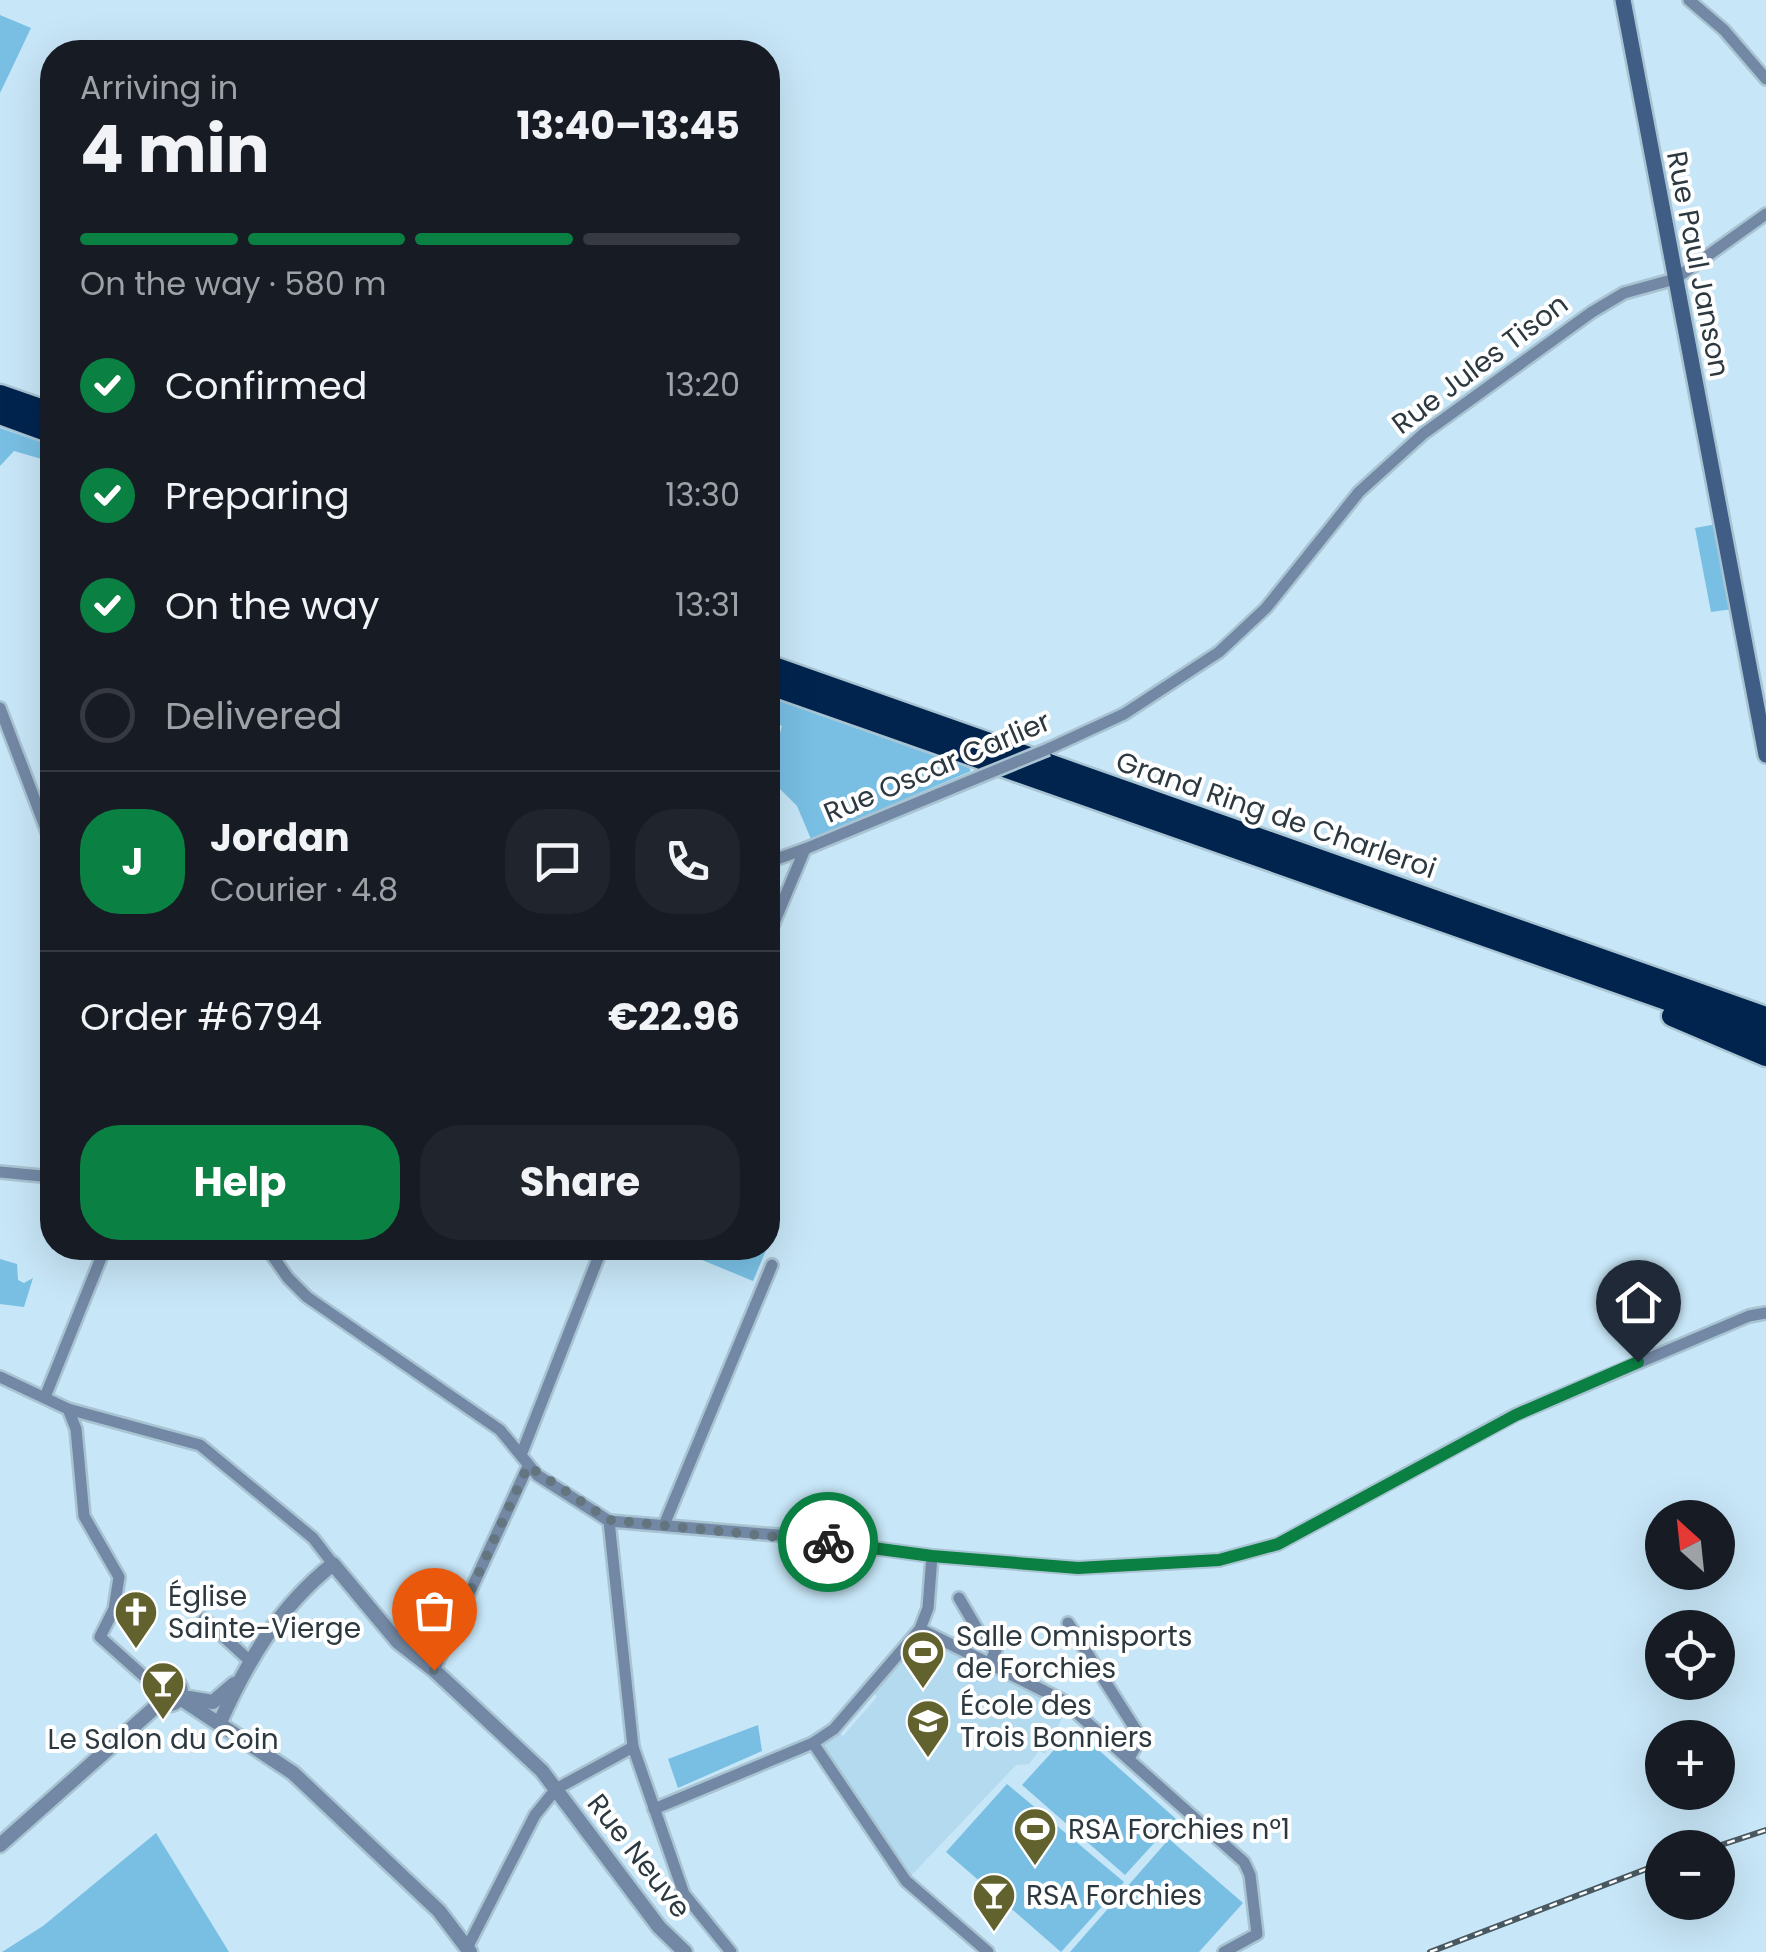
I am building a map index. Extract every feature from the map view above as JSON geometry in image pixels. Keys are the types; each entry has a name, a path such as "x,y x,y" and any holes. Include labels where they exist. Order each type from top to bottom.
{"highway":[{"path":"0,394 40,409"},
{"path":"0,414 40,429"},
{"name":"Grand Ring de Charleroi","path":"780,669 1766,1017"},
{"name":"Grand Ring de Charleroi","path":"780,688 1766,1035"},
{"path":"1577,969 1594,985 1766,1056"}],"main road":[{"name":"Rue Paul Janson","path":"1623,0 1766,755"}],"street":[{"path":"1689,0 1724,30 1766,79"},
{"name":"Rue Jules Tison","path":"1124,714 1218,652 1266,608 1359,492 1422,434 1592,312 1624,293 1675,279 1766,214"},
{"path":"0,708 40,813"},
{"name":"Rue Oscar Carlier","path":"780,858 1124,714"},
{"path":"780,908 805,849"},
{"path":"0,1172 40,1176"},
{"path":"45,1397 100,1260"},
{"path":"275,1260 307,1297 500,1430 525,1461 609,1520 1078,1568 1219,1560 1278,1544 1516,1415 1748,1316 1766,1313"},
{"path":"434,1670 525,1461 598,1260"},
{"path":"664,1525 772,1266"},
{"path":"0,1377 68,1409 200,1445 313,1538 333,1564 283,1612 241,1676 220,1722"},
{"path":"68,1409 76,1429 84,1516 120,1577 118,1594 100,1638 159,1695"},
{"path":"609,1520 632,1747 684,1894 731,1952"},
{"path":"654,1809 813,1744 834,1729 920,1629 928,1608 932,1556"},
{"name":"Rue Neuve","path":"333,1564 398,1642 434,1670 556,1789 659,1927 685,1952"},
{"path":"959,1598 983,1640 996,1650 989,1664"},
{"path":"204,1619 250,1661"},
{"path":"1068,1623 1141,1738 1129,1758"},
{"path":"920,1629 1062,1700 1244,1862 1250,1875 1257,1934 1224,1952"},
{"path":"181,1696 213,1702 241,1676"},
{"path":"0,1845 159,1695 164,1680 173,1680 180,1686 181,1696"},
{"path":"181,1696 294,1774 439,1911 468,1950 535,1815 556,1789 632,1747"},
{"path":"813,1744 906,1880 988,1952"}],"shaded area":[{"path":"0,15 31,28 0,93"},
{"path":"0,428 40,442 40,459 14,451 0,466"},
{"path":"1717,524 1733,609 1711,612 1695,528"},
{"path":"780,701 971,771 811,839 797,806 780,789"},
{"path":"0,1259 17,1264 18,1280 24,1283 33,1278 24,1307 0,1304"},
{"path":"702,1260 762,1260 753,1281"},
{"name":"École des Trois Bonniers","path":"920,1629 1068,1705 1045,1754 1039,1751 1029,1764 1016,1765 906,1881 813,1743 834,1729 843,1736 877,1697 869,1688"},
{"path":"758,1725 762,1751 678,1788 668,1759"},
{"path":"1074,1728 1176,1819 1125,1875 1022,1785"},
{"name":"RSA Forchies n°1","path":"1007,1784 1124,1882 1061,1952 946,1852"},
{"path":"156,1833 229,1952 2,1952 43,1926"},
{"path":"1169,1839 1243,1903 1199,1952 1070,1952"}],"railway":[{"path":"1735,1840 1766,1830"},
{"path":"1430,1952 1645,1870"}],"way so far":[{"path":"434,1670 528,1466 609,1520 828,1542"}],"place":[{"name":"Église Sainte-Vierge","path":"136,1650"},
{"name":"Salle Omnisports de Forchies","path":"923,1690"},
{"name":"Le Salon du Coin","path":"163,1721"},
{"name":"École des Trois Bonniers","path":"928,1759"},
{"name":"RSA Forchies n°1","path":"1035,1867"},
{"name":"RSA Forchies","path":"994,1933"}],"route":[{"path":"828,1542 932,1556 1078,1568 1219,1560 1278,1544 1516,1415 1638,1362"}]}
